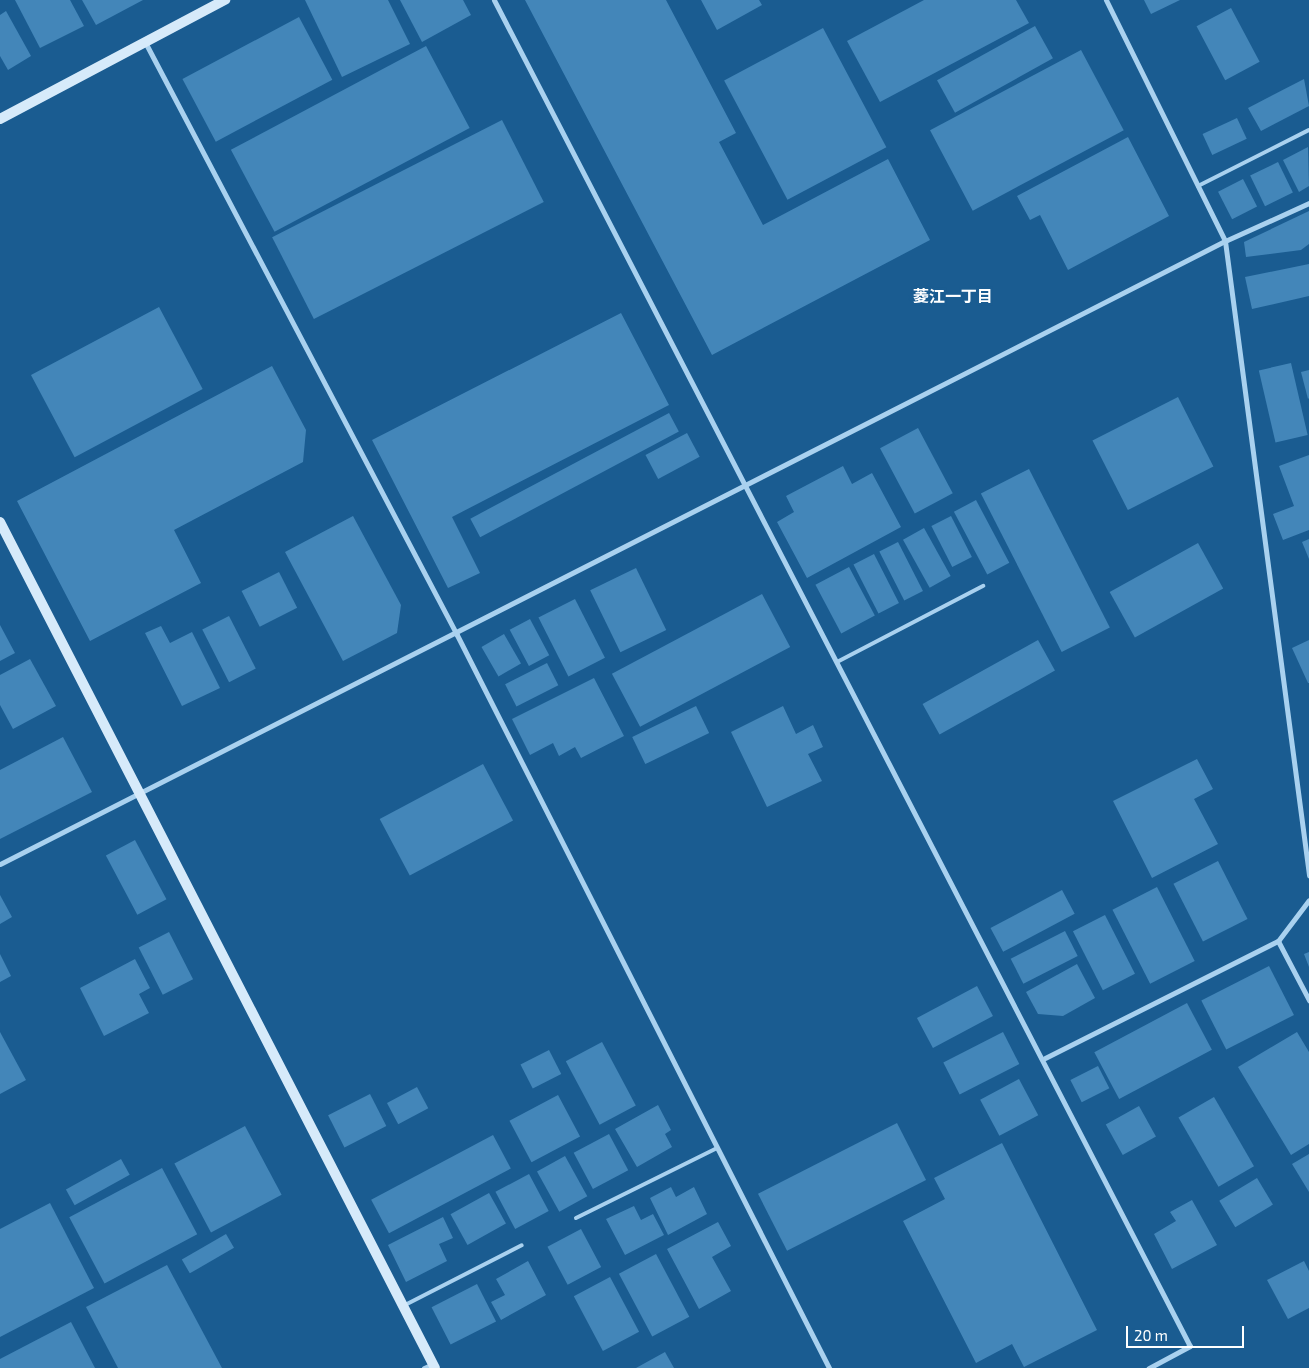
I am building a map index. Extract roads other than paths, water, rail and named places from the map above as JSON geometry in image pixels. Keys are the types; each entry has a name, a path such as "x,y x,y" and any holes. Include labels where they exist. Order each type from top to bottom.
{"street":[{"path":"0,119 224,0"},
{"path":"494,0 837,662 1045,1058 1190,1346 1149,1368"},
{"path":"1106,0 1225,240 1309,875"},
{"path":"145,42 457,634 829,1368"},
{"path":"0,864 457,634 1225,240 1309,203"},
{"path":"0,522 403,1306 430,1366"},
{"path":"1045,1058 1278,941 1309,900"},
{"path":"1278,941 1309,1000"}],"lane":[{"path":"1198,186 1309,130"},
{"path":"837,662 982,586"},
{"path":"576,1218 717,1148"},
{"path":"403,1306 522,1245"}],"district":[{"name":"菱江一丁目","path":"953,296"}]}
